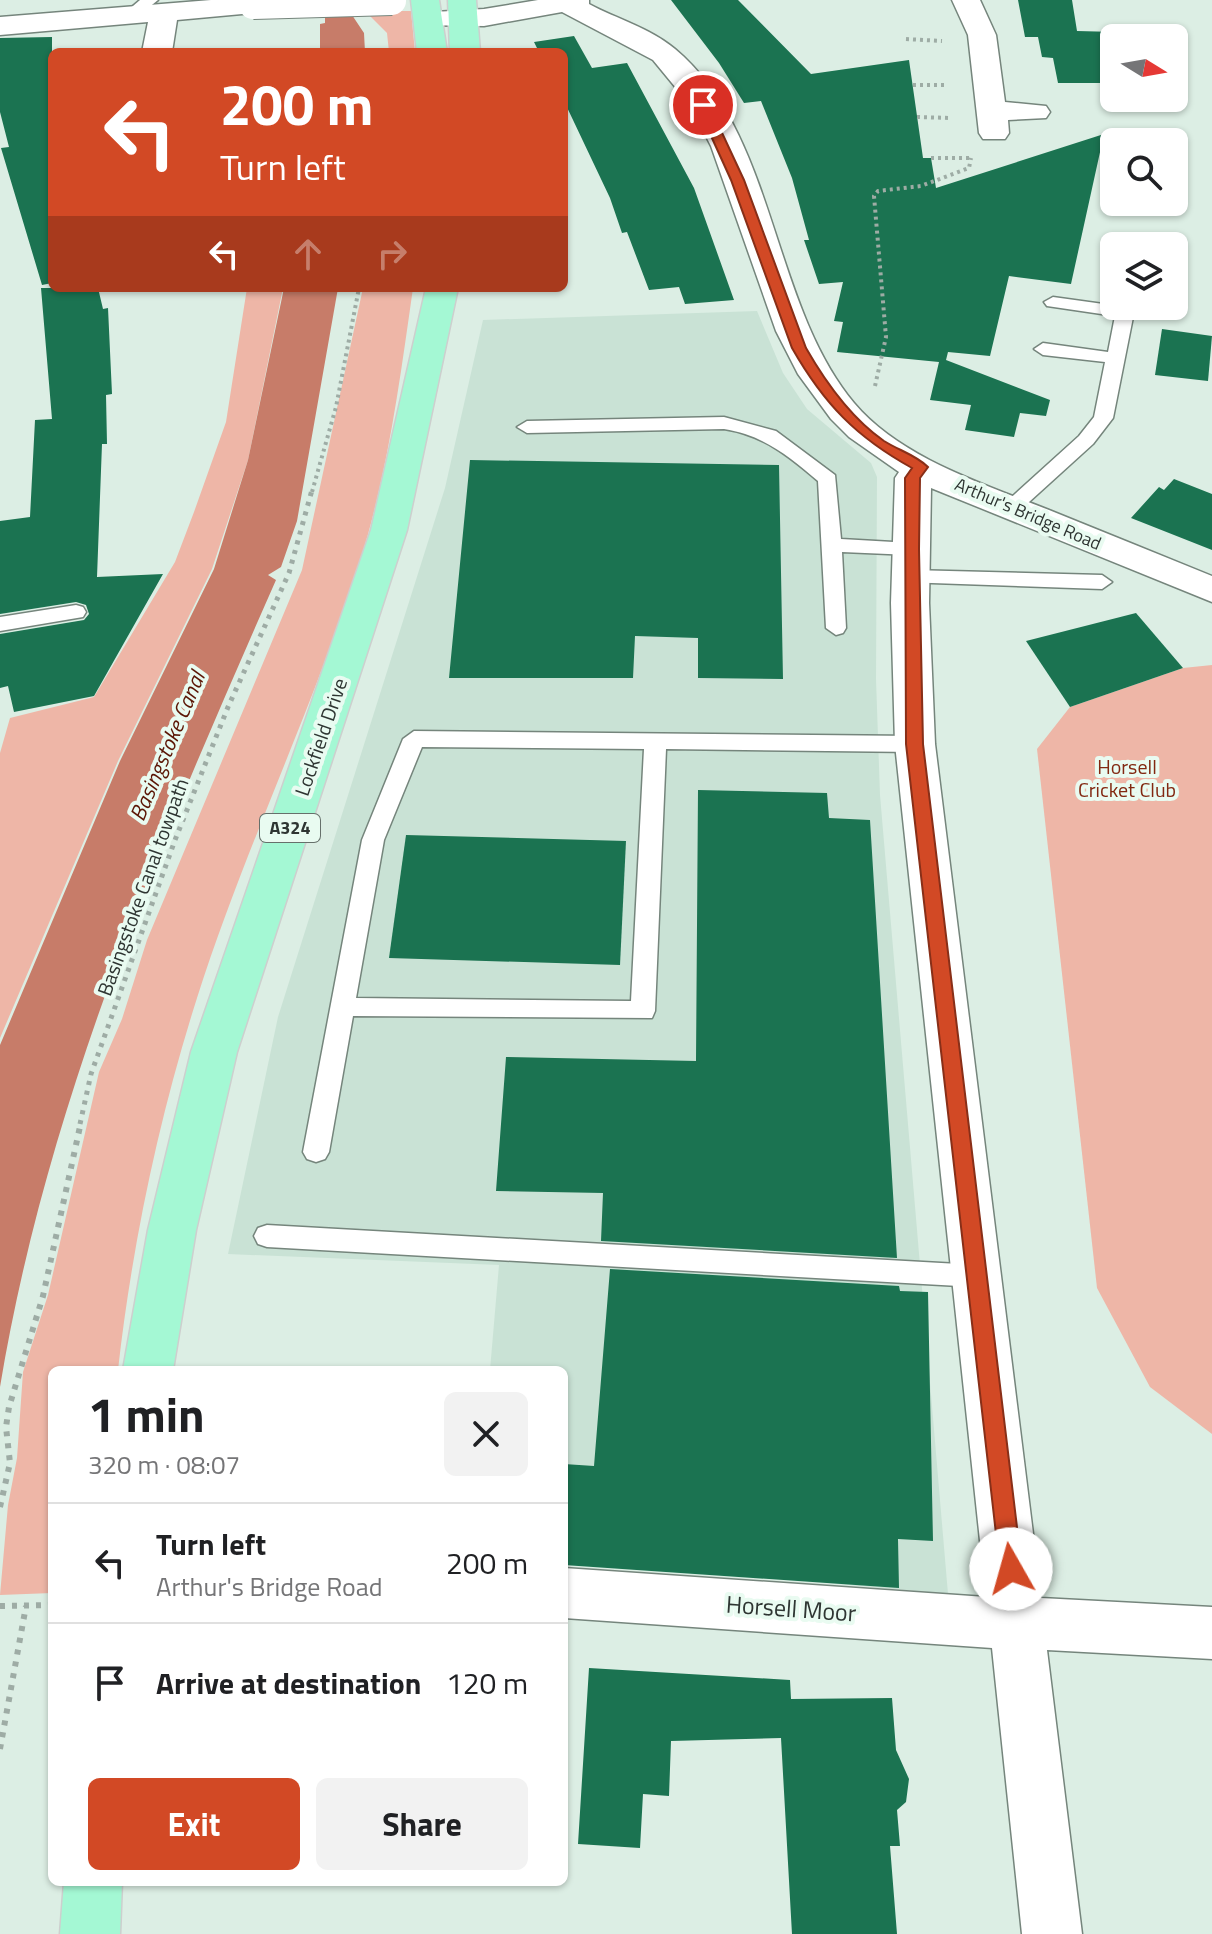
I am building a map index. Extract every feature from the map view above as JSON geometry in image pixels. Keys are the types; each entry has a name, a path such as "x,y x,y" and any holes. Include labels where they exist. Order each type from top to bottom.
{"main road":[{"path":"427,10 432,48"},
{"path":"463,10 465,48"},
{"name":"Lockfield Drive","path":"149,1366 172,1230 214,1052 254,924 326,726 389,530 441,292"},
{"path":"90,1934 93,1886"}],"street":[{"path":"966,0 982,35 993,122 1035,112"},
{"path":"0,26 148,9 392,1"},
{"path":"427,10 463,10 504,17 571,1"},
{"name":"Arthur's Bridge Road","path":"571,1 641,39 675,65 692,86 713,123 738,180 799,348 844,413 865,432 921,467 1011,508 1212,590"},
{"path":"148,9 156,48"},
{"path":"921,467 913,478 911,563 915,744 1052,1934"},
{"name":"Horsell Moor","path":"568,1593 1017,1624 1121,1626 1212,1633"}],"lane":[{"path":"1011,508 1096,429 1103,418 1125,312 1053,302"},
{"path":"1043,349 1115,358"},
{"path":"527,427 724,423 754,427 774,436 828,479 836,628"},
{"path":"833,545 911,563 1102,582"},
{"path":"0,624 76,612"},
{"path":"316,1152 373,840 414,739 915,744"},
{"path":"343,1007 643,1011 655,741"},
{"path":"267,1236 977,1276"}],"path":[{"path":"865,432 886,337 874,196 878,191 939,181 969,168 974,138 993,122"},
{"path":"931,158 971,158"},
{"name":"Basingstoke Canal towpath","path":"0,1507 10,1463 6,1427 9,1407 43,1296 91,1074 175,840 228,707 289,573 336,407 358,292"},
{"path":"0,1606 48,1605"},
{"path":"0,1749 26,1606"}],"shaded area":[{"path":"757,311 783,373 807,409 871,463 877,477 876,679 880,795 948,1594 568,1559 568,1366 490,1366 499,1265 228,1254 278,1017 445,488 483,320"}],"green space":[{"path":"365,11 411,11 415,48 389,48 387,33"},
{"path":"246,292 282,292 248,460 212,569 118,761 0,1038 0,753 10,718 94,697 175,562 226,422"},
{"path":"362,292 412,292 392,426 360,561 321,671 236,888 183,1043 148,1182 119,1366 48,1366 48,1593 0,1595 8,1505 17,1458 23,1372 48,1295 99,1072 122,1019 147,940 302,570"},
{"name":"Horsell Cricket Club","path":"1212,665 1212,1434 1150,1387 1097,1288 1037,749 1070,707 1183,668"}],"water":[{"path":"350,12 364,33 365,48 320,48 320,24 325,23 325,17"},
{"name":"Basingstoke Canal","path":"283,292 337,292 297,521 281,567 268,575 276,580 191,776 112,975 47,1178 21,1281 0,1387 0,1045 120,761 214,569 248,460"}],"building":[{"path":"671,0 738,0 811,74 909,60 923,158 931,158 936,188 1100,135 1100,152 1071,284 1009,276 990,356 948,352 946,360 1050,400 1046,416 1020,413 1014,437 965,430 971,405 930,400 939,362 837,352 843,322 834,321 843,282 819,284 804,240 809,240 792,178 761,101 744,103 719,63"},
{"path":"1018,0 1072,0 1077,31 1100,32 1100,83 1058,83 1053,58 1042,57 1038,37 1025,37"},
{"path":"574,36 592,68 627,63 694,188 734,300 685,304 679,287 649,290 627,232 622,233 610,198 568,109 568,48 537,48 534,42"},
{"path":"52,37 52,48 48,48 48,284 42,285 1,148 9,147 0,112 0,38"},
{"path":"41,288 48,288 48,292 99,292 103,309 108,308 112,394 106,395 107,444 102,444 97,577 163,574 94,696 14,712 8,686 0,688 0,634 84,620 89,614 86,605 76,602 0,614 0,521 30,517 35,420 52,419"},
{"path":"1162,329 1212,336 1208,381 1155,375"},
{"path":"470,460 779,465 783,679 698,678 698,638 635,636 633,678 449,678"},
{"path":"1174,479 1212,494 1212,550 1131,518 1159,487 1164,490"},
{"path":"1136,613 1183,668 1070,707 1026,641"},
{"path":"698,790 827,793 829,818 870,820 897,1258 601,1241 603,1193 496,1191 506,1057 696,1061"},
{"path":"406,835 626,841 620,965 389,958"},
{"path":"610,1269 899,1286 900,1291 928,1292 933,1541 898,1539 899,1588 568,1565 568,1464 594,1466"},
{"path":"589,1668 790,1680 791,1699 892,1698 896,1750 909,1779 906,1802 897,1810 900,1846 890,1846 897,1934 792,1934 781,1738 671,1741 669,1796 643,1794 640,1848 578,1844"}],"route":[{"path":"703,105 738,180 799,348 812,370 844,413 879,444 921,467 913,478 911,549 915,744 1011,1569"}]}
